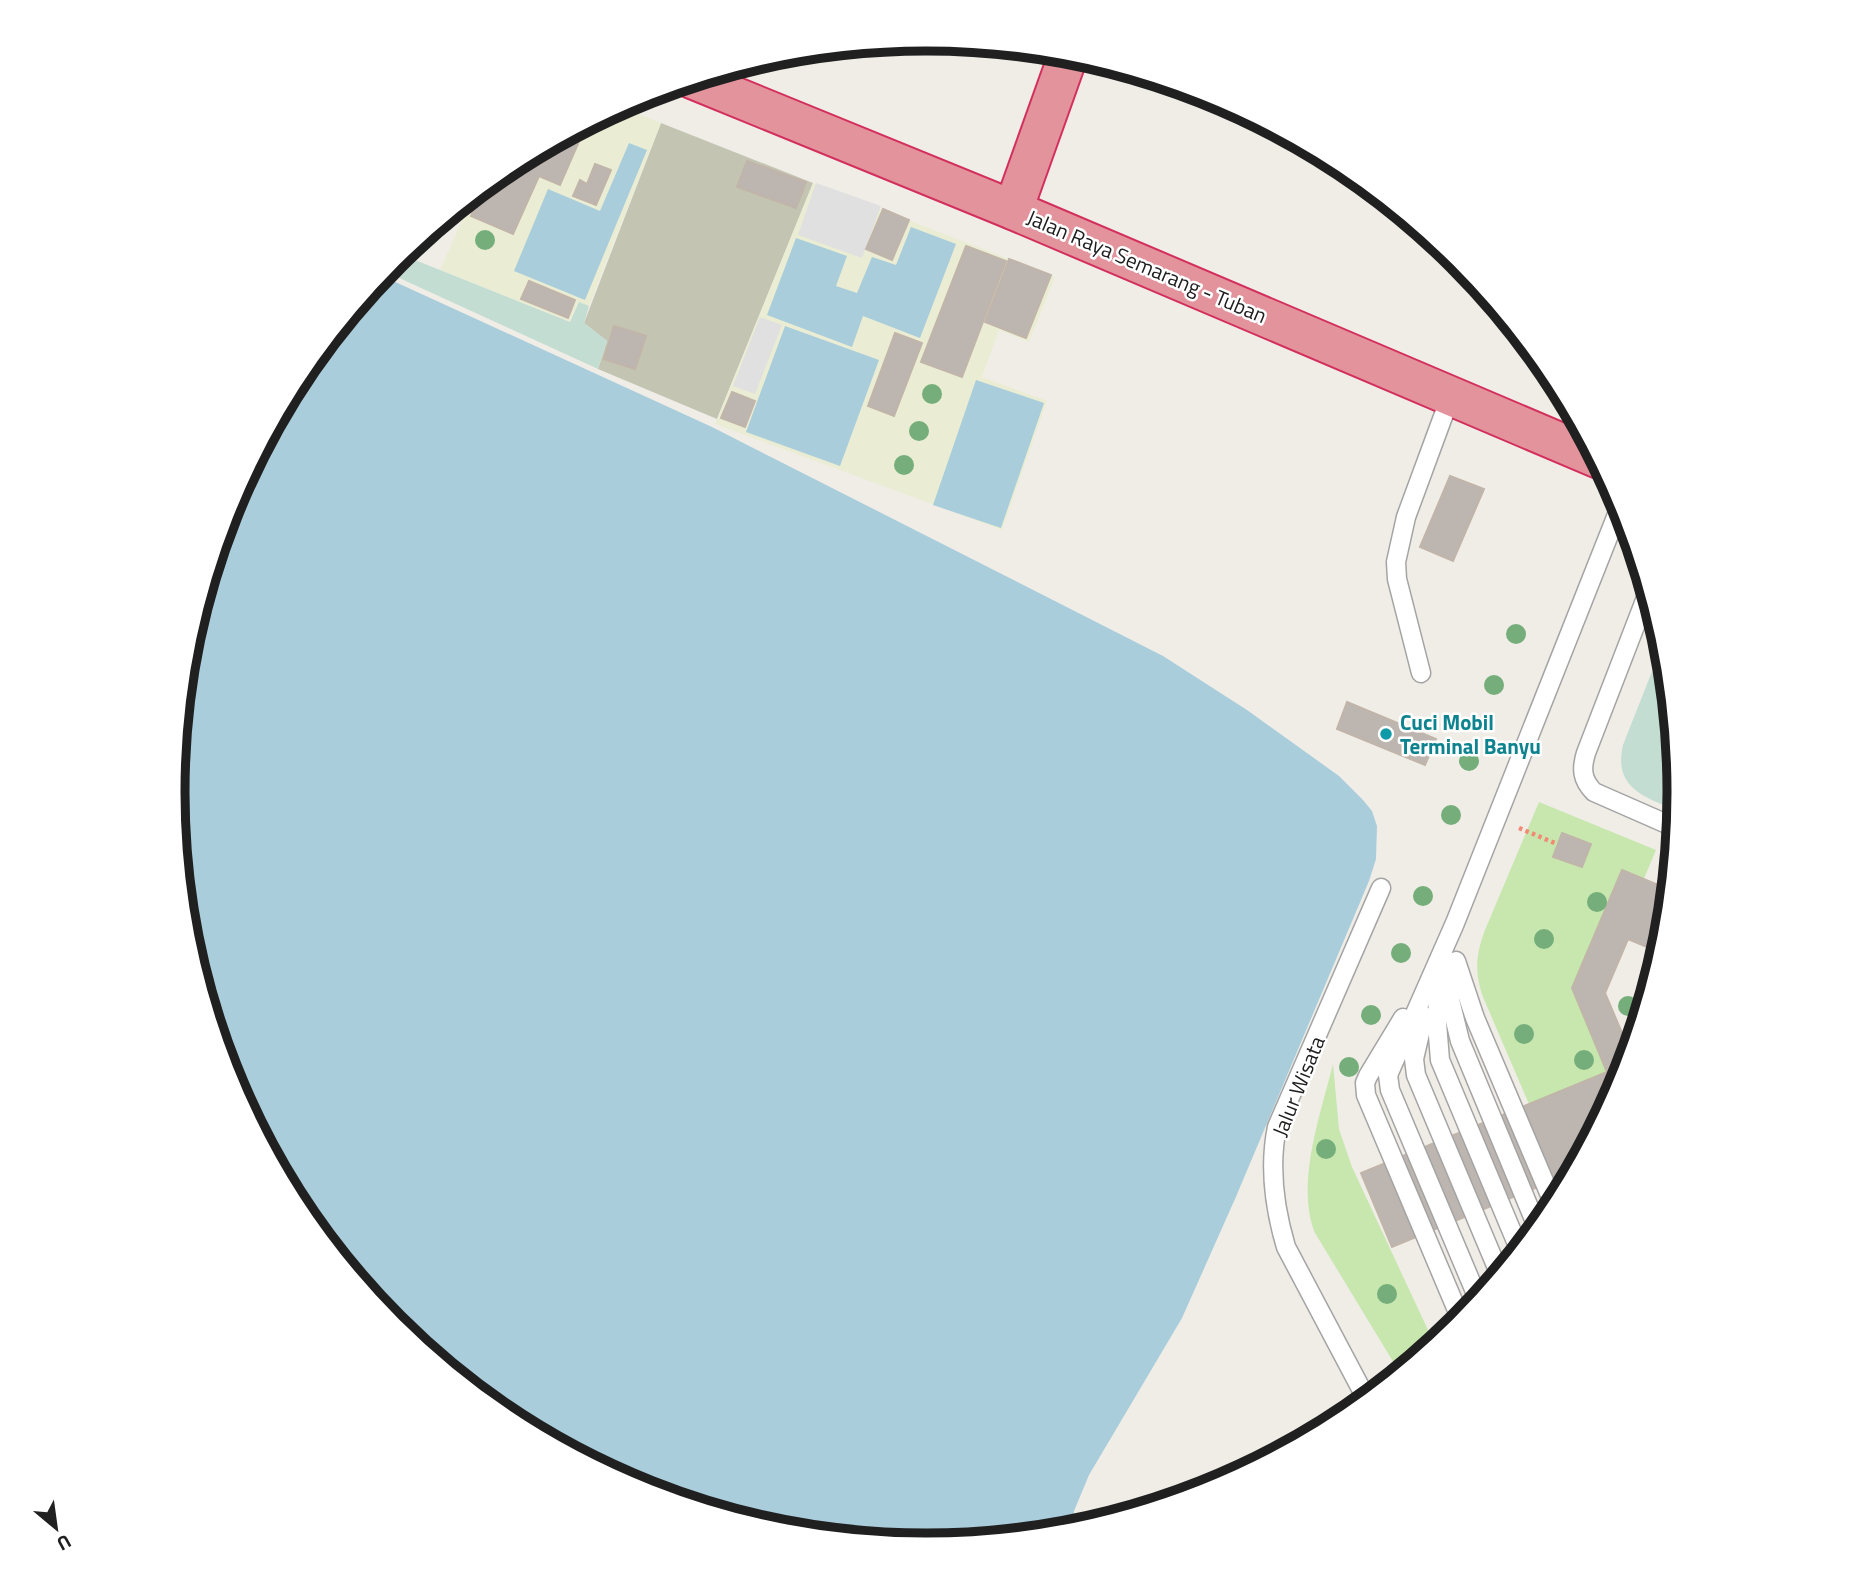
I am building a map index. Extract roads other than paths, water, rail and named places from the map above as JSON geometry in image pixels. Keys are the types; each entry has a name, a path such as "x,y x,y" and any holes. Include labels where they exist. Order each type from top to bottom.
{"highway":[{"path":"1013,210 1065,64"},
{"name":"Jalan Raya Semarang - Tuban","path":"706,85 1013,210 1585,453"}],"lane":[{"path":"1421,673 1397,579 1396,554 1406,517 1451,395"},
{"path":"1475,1291 1387,1080 1390,1067 1455,923 1615,519"},
{"path":"1643,605 1586,753 1583,773 1585,782 1594,792 1667,824"},
{"name":"Jalur Wisata","path":"1362,1391 1286,1247 1275,1189 1274,1150 1277,1127 1381,888"},
{"path":"1455,923 1456,961 1464,988 1549,1194"},
{"path":"1455,923 1450,988 1458,1033 1533,1218"},
{"path":"1455,923 1438,999 1439,1054 1516,1241"},
{"path":"1455,923 1421,1026 1416,1045 1415,1067 1496,1266"},
{"path":"1455,923 1368,1076 1365,1089 1457,1310"}],"water":[{"path":"629,143 647,150 585,300 514,271 548,189 600,211"},
{"path":"911,227 956,244 920,338 863,316 852,347 767,315 796,238 847,256 836,286 857,293 872,257 896,265"},
{"path":"391,280 712,427 1163,656 1247,710 1339,776 1372,811 1377,826 1376,859 1369,881 1235,1199 1182,1318 1089,1475 1073,1519 1023,1527 975,1532 878,1532 782,1519 735,1508 643,1477 556,1434 475,1380 438,1349 369,1281 310,1204 285,1163 242,1076 225,1030 199,937 187,840 185,792 192,695 199,647 211,600 242,508 262,464 310,380 338,341"},
{"path":"785,326 879,360 840,466 746,432"},
{"path":"976,380 1044,403 1001,528 933,505"}],"place":[{"name":"Cuci Mobil Terminal Banyu","path":"1386,734"}]}
